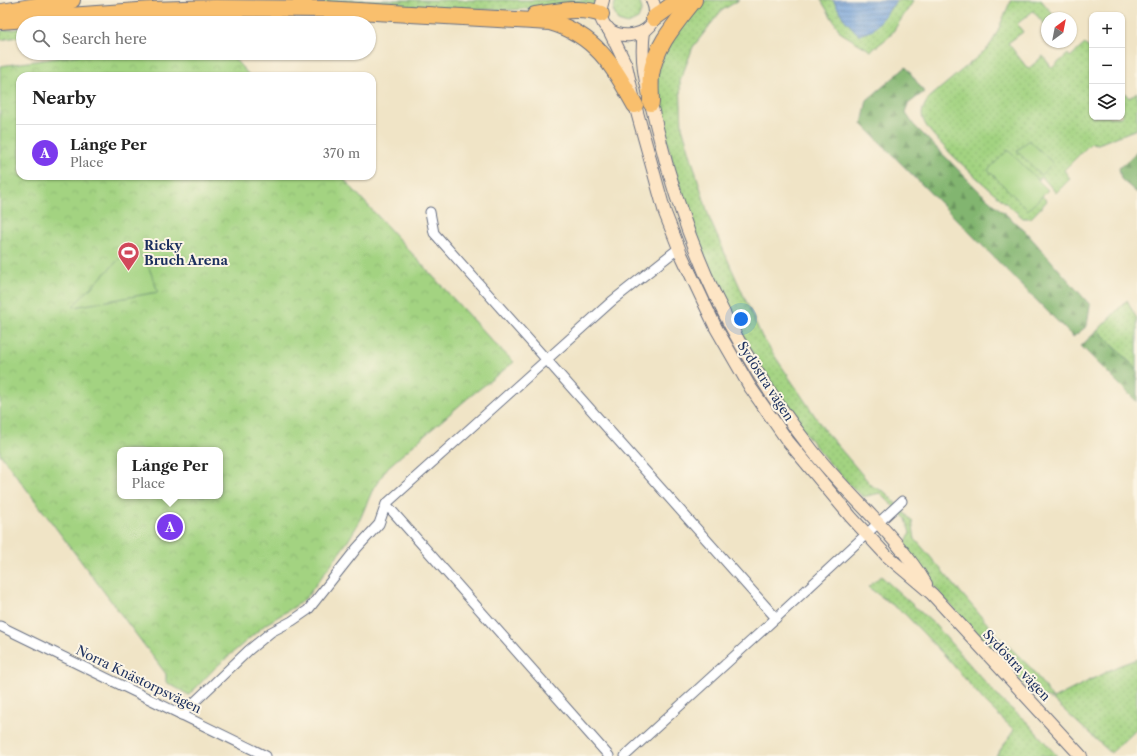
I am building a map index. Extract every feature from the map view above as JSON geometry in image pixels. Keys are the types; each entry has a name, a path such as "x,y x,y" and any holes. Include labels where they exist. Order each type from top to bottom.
{"highway":[{"path":"0,12 72,0"},
{"path":"654,18 680,0"},
{"path":"651,103 651,75 659,50 675,24 694,0"},
{"path":"69,16 152,10 215,8 322,9 507,18 550,22 562,25 582,35 600,51 610,64 635,105"},
{"path":"507,18 576,10 588,10 604,14"},
{"path":"0,21 16,20"}],"main road":[{"path":"604,14 616,34 625,36 635,35 644,31 654,18 655,7 652,0"},
{"name":"Sydöstra vägen","path":"604,14 626,65 635,105 665,213 679,248 716,328 750,387 792,445 887,556 932,594 1081,756"},
{"name":"Sydöstra vägen","path":"644,31 641,61 679,208 695,253 728,322 769,391 794,426 837,480 878,524 918,571 932,594"}],"street":[{"path":"430,212 434,233 776,618"},
{"path":"182,715 248,650 272,632 308,610 357,548 379,524 386,504 547,361 612,301 679,248"},
{"path":"625,756 868,534 902,501"},
{"path":"386,504 609,756"},
{"name":"Norra Knästorpsvägen","path":"0,626 266,756"}],"green space":[{"path":"269,0 596,0 595,5 506,10 369,6"},
{"path":"616,0 639,0 642,9 638,19 628,24 618,21 613,10"},
{"path":"706,0 739,0 721,11 693,47 680,81 682,127 710,220 762,337 825,431 872,486 885,492 912,521 915,539 997,635 1031,668 1053,699 1118,666 1137,659 1137,728 1111,753 1053,700 1030,691 929,581 903,548 910,533 906,519 880,493 863,497 839,474 818,450 780,397 729,310 702,249 679,185 664,133 657,92 658,72 664,54 681,29 699,6"},
{"path":"821,0 833,0 844,19 873,30 897,0 914,0 890,36 871,51 841,33"},
{"path":"1011,0 1041,0 1051,12 1041,12 1041,20 1033,11 1017,24 1023,32 1008,43 1028,69 1043,56 1052,68 1068,54 1070,57 1085,44 1089,49 1089,120 1125,120 1125,93 1129,98 1137,92 1137,129 1098,144 1091,143 1064,170 1070,179 1056,193 1042,177 1038,180 1008,150 989,170 1028,210 1042,196 1047,201 1031,218 1023,218 968,170 938,141 928,128 922,116 926,102 930,97 988,48 995,37"},
{"path":"16,29 16,37 0,40 0,31"},
{"path":"42,60 235,60 246,72 16,72 16,180 345,180 493,342 514,362 468,398 388,467 373,489 358,524 348,541 306,598 266,624 216,667 189,695 166,682 166,674 0,454 0,66"},
{"path":"906,67 924,92 908,104 905,112 913,124 981,193 1025,231 1090,305 1087,326 1073,337 862,124 867,100"},
{"path":"1029,140 1053,163 1041,175 1017,151"},
{"path":"1008,150 1048,190 1028,210 988,170"},
{"path":"1137,152 1137,193 1121,179 1119,168"},
{"name":"Ricky Bruch Arena","path":"133,245 148,265 158,292 74,307 74,305"},
{"path":"1127,300 1137,319 1137,370 1098,330"},
{"path":"1098,330 1137,370 1137,402 1081,346"},
{"path":"881,576 935,625 1001,700 1028,723 1057,756 996,756 1014,730 986,703 946,657 905,614 868,587"}],"water":[{"path":"833,0 897,0 873,30 859,35 844,19"}],"place":[{"name":"Ricky Bruch Arena","path":"129,272"},
{"name":"Långe Per","path":"170,527"}]}
